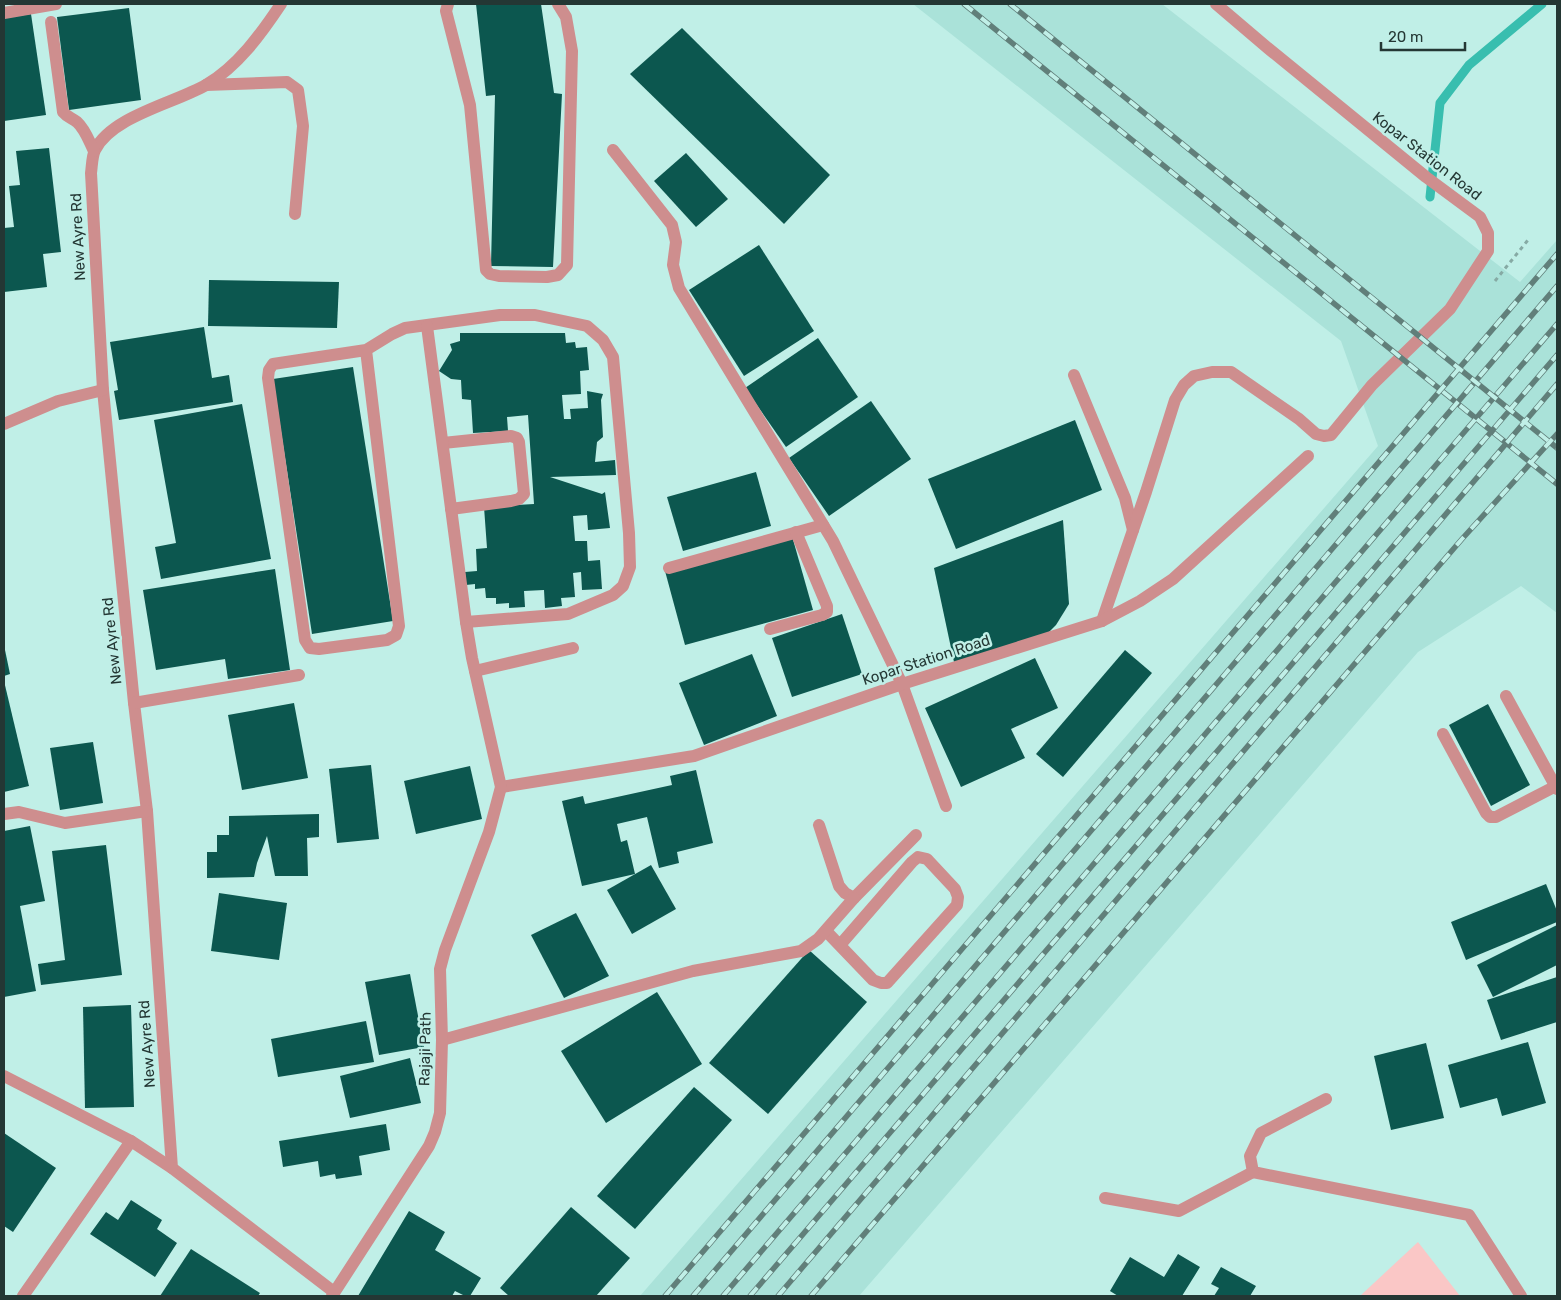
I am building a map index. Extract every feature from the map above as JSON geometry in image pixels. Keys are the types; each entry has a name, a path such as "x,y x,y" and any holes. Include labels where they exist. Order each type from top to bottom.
{"street":[{"path":"4,13 23,6 56,4"},
{"path":"52,22 63,112 82,128 94,151 105,137 127,121 206,85 231,65 259,36 279,4"},
{"path":"448,4 446,11 470,105 486,270 490,274 499,276 547,277 558,275 567,265 572,51 566,17 558,4"},
{"name":"Kopar Station Road","path":"1133,530 1175,400 1184,385 1194,376 1212,372 1230,372 1299,419 1316,434 1331,435 1372,385 1450,309 1488,251 1488,233 1480,217 1446,194 1216,4"},
{"path":"206,85 287,82 298,90 304,126 295,214"},
{"path":"613,150 672,225 676,242 673,265 679,288 832,541 902,684 946,806"},
{"name":"New Ayre Rd","path":"94,151 91,173 102,390 147,811 172,1168"},
{"path":"366,350 399,626 396,635 387,640 319,649 310,648 305,640 268,378 269,370 273,364 366,350 405,328 500,315 535,315 587,326 603,340 613,357 629,533 630,566 623,586 613,595 568,614 466,622"},
{"path":"427,326 466,622 475,671 502,787"},
{"path":"1074,375 1125,498 1133,530 1102,620"},
{"path":"4,424 58,402 102,390"},
{"path":"443,443 511,436 517,438 519,442 524,494 518,500 451,509"},
{"name":"Kopar Station Road","path":"502,787 694,756 902,684 1102,620 1140,601 1173,579 1308,456"},
{"path":"669,568 823,525"},
{"path":"770,629 827,612 827,606 796,532"},
{"path":"475,671 573,648"},
{"path":"134,703 299,675"},
{"path":"1443,734 1486,813 1490,817 1496,817 1557,788 1506,696"},
{"name":"Rajaji Path","path":"333,1294 429,1146 435,1132 440,1113 442,1040 440,969 445,950 489,832 502,787"},
{"path":"4,814 19,812 65,822 147,811"},
{"path":"819,825 840,886 845,893 854,898"},
{"path":"442,1040 693,971 801,951 826,931 854,898 916,835"},
{"path":"826,931 874,980 887,984 957,905 958,897 955,889 927,859 918,857 840,945"},
{"path":"4,1076 132,1141 172,1168 333,1294"},
{"path":"1253,1172 1250,1156 1261,1133 1326,1099"},
{"path":"23,1296 132,1141"},
{"path":"1105,1198 1179,1211 1253,1172 1469,1215 1522,1296"}],"shaded area":[{"path":"913,4 1162,4 1520,282 1557,240 1557,613 1521,586 1418,652 859,1296 640,1296 1378,446 1341,341"},
{"path":"1418,1242 1460,1296 1360,1296"}],"building":[{"path":"476,4 541,4 554,93 562,94 553,267 491,266 495,95 486,96"},
{"path":"129,8 141,100 69,110 57,17"},
{"path":"31,14 46,115 4,121 4,18"},
{"path":"682,28 830,175 784,224 630,74"},
{"path":"49,148 61,252 43,254 47,287 4,292 4,228 14,227 9,186 20,185 16,151"},
{"path":"686,153 728,199 696,227 654,181"},
{"path":"759,245 814,331 744,376 689,290"},
{"path":"209,280 339,282 337,328 208,326"},
{"path":"204,327 212,378 229,375 233,402 119,420 114,391 118,390 110,342"},
{"path":"460,333 565,333 566,343 575,342 576,348 587,347 589,370 580,371 581,394 562,395 564,419 571,419 570,409 588,408 587,391 603,394 601,400 603,437 597,442 595,462 615,460 616,475 550,477 602,494 605,492 610,528 588,530 587,515 573,516 575,541 587,541 588,561 600,560 602,589 582,590 581,572 573,573 575,597 561,598 562,606 545,608 544,590 524,591 525,607 509,608 509,603 496,604 496,598 486,598 485,588 475,589 475,584 466,585 465,572 477,571 476,549 487,548 484,507 534,504 528,415 507,417 508,431 473,433 471,400 462,399 461,380 451,379 439,371 452,350 450,344 460,341"},
{"path":"818,338 858,397 786,447 745,388"},
{"path":"353,367 393,621 312,634 273,379"},
{"path":"871,401 911,459 829,516 789,458"},
{"path":"242,404 271,559 161,579 155,547 176,543 154,420"},
{"path":"1075,420 1102,490 956,549 928,479"},
{"path":"756,472 771,526 683,551 667,497"},
{"path":"1063,520 1069,604 1056,625 1045,636 954,662 934,568"},
{"path":"792,536 813,610 685,645 665,571"},
{"path":"275,569 290,670 228,679 225,659 156,670 143,590"},
{"path":"842,614 862,674 792,697 772,638"},
{"path":"1125,650 1152,673 1063,777 1036,754"},
{"path":"4,651 10,674 4,676"},
{"path":"752,654 777,716 704,745 679,683"},
{"path":"1035,658 1058,708 1011,729 1025,758 961,787 925,708"},
{"path":"4,681 29,786 4,792"},
{"path":"294,703 308,778 242,790 228,715"},
{"path":"1488,704 1530,785 1491,806 1449,725"},
{"path":"93,742 103,803 60,810 50,748"},
{"path":"371,765 379,839 337,843 329,769"},
{"path":"470,766 482,819 416,834 404,781"},
{"path":"696,770 713,843 677,852 679,863 659,868 647,817 617,824 621,842 627,840 635,874 582,886 562,801 583,796 585,804 672,785 670,776"},
{"path":"319,814 319,837 307,838 308,876 275,876 267,836 254,877 207,878 207,852 217,852 217,835 229,835 229,816"},
{"path":"30,826 45,901 20,906 36,991 4,997 4,831"},
{"path":"106,845 122,975 41,985 38,964 65,960 52,851"},
{"path":"651,865 676,909 632,934 607,890"},
{"path":"1546,884 1557,911 1557,922 1466,960 1451,922"},
{"path":"219,893 287,903 279,960 211,951"},
{"path":"576,913 609,976 564,998 531,935"},
{"path":"1557,925 1557,965 1493,997 1477,965"},
{"path":"809,950 867,1002 768,1114 709,1063"},
{"path":"410,974 424,1047 379,1055 365,982"},
{"path":"1557,977 1557,1022 1501,1040 1487,1000"},
{"path":"657,992 702,1064 606,1123 561,1051"},
{"path":"131,1005 134,1107 85,1108 83,1007"},
{"path":"366,1021 374,1062 278,1077 271,1039"},
{"path":"1528,1042 1546,1103 1502,1116 1497,1098 1460,1108 1448,1065"},
{"path":"1426,1043 1444,1118 1391,1130 1374,1056"},
{"path":"410,1058 421,1103 350,1118 340,1076"},
{"path":"694,1087 732,1120 635,1229 597,1196"},
{"path":"386,1124 390,1150 359,1156 362,1175 336,1179 335,1174 320,1177 318,1161 283,1167 279,1141"},
{"path":"4,1133 56,1168 13,1232 4,1226"},
{"path":"131,1200 162,1220 157,1229 177,1243 155,1277 90,1234 106,1212 118,1220"},
{"path":"571,1207 630,1258 596,1296 509,1296 500,1288"},
{"path":"409,1211 445,1232 435,1250 481,1278 470,1296 465,1296 455,1291 452,1296 358,1296"},
{"path":"191,1249 260,1293 258,1296 160,1296"},
{"path":"1178,1254 1200,1267 1182,1296 1118,1296 1110,1291 1130,1257 1164,1277"},
{"path":"1221,1267 1256,1286 1250,1296 1214,1296 1219,1288 1211,1284"}],"waterway":[{"path":"1430,197 1440,103 1469,65 1542,4"}],"railway":[{"path":"964,4 1557,484"},
{"path":"1010,4 1557,448"},
{"path":"665,1296 1557,254"},
{"path":"693,1296 1557,286"},
{"path":"723,1296 1557,324"},
{"path":"750,1296 1557,355"},
{"path":"778,1296 1557,384"},
{"path":"811,1296 1462,539 1557,434"}]}
